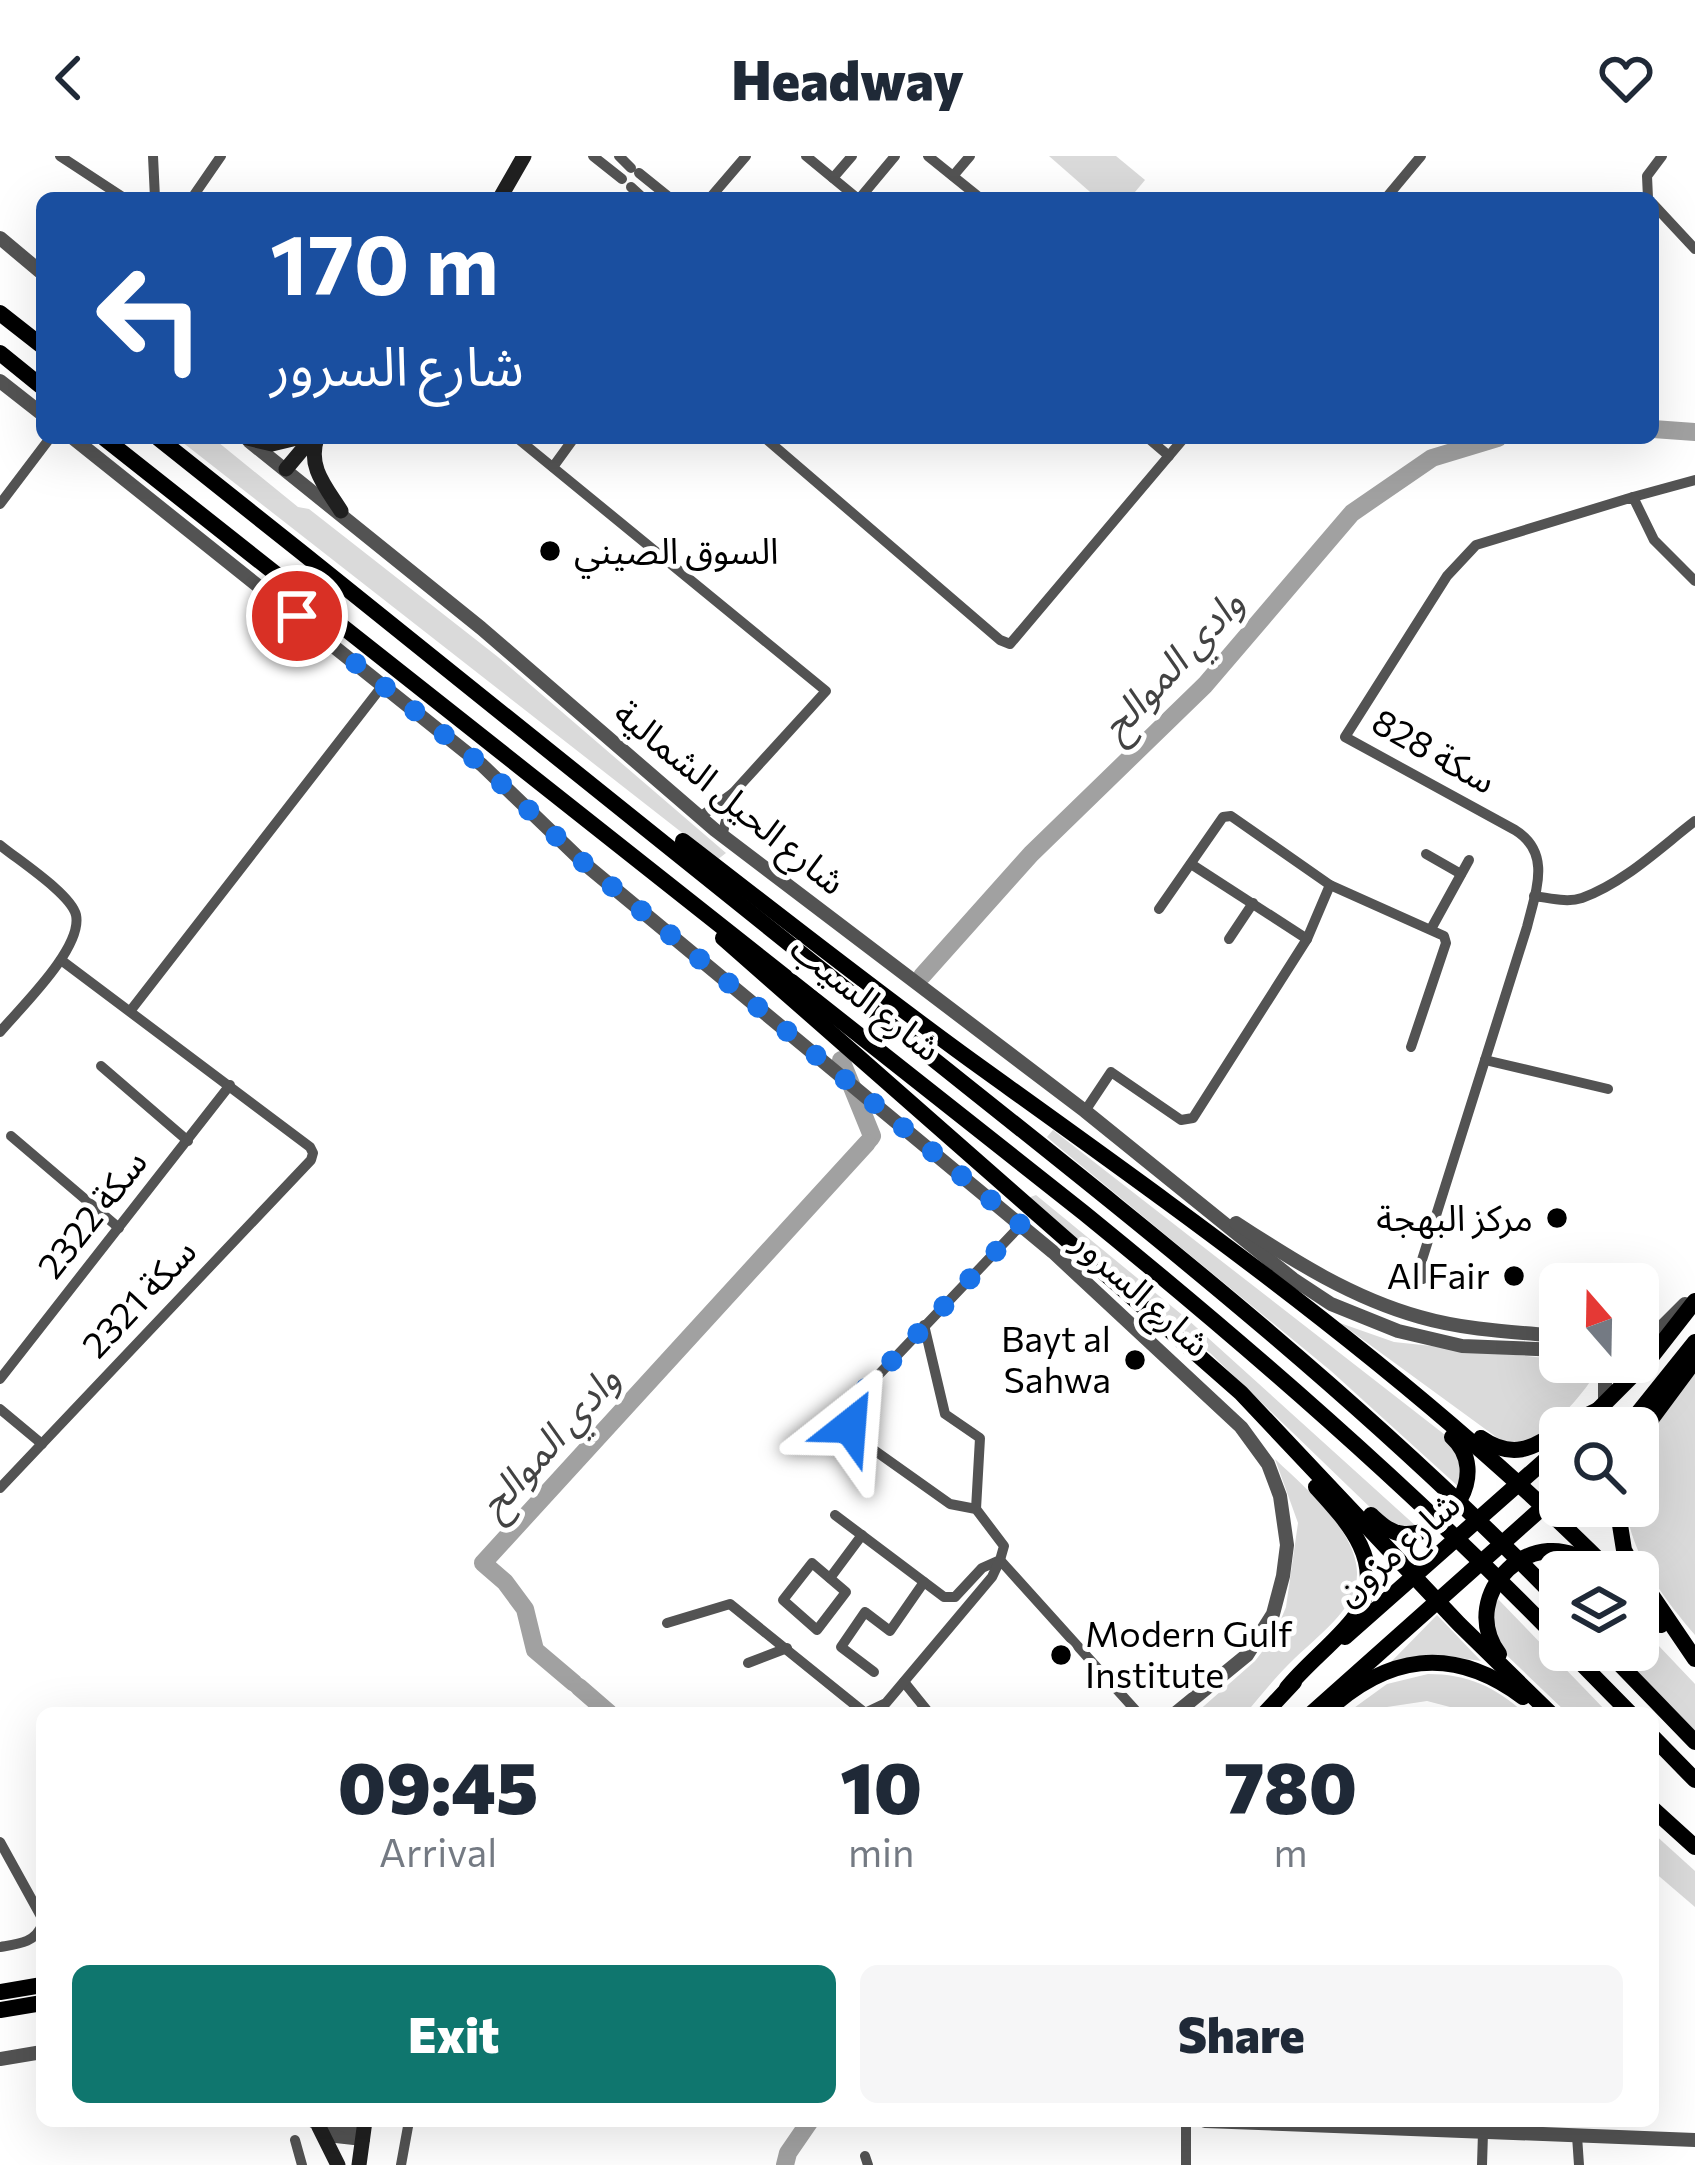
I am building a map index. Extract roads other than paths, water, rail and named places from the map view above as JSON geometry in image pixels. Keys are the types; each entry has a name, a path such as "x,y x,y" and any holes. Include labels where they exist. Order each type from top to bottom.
{"main road":[{"path":"503,192 524,156"},
{"path":"0,313 36,341"},
{"path":"0,352 36,382"},
{"name":"شارع السيب","path":"112,444 1246,1344 1539,1620"},
{"name":"شارع السيب","path":"166,444 592,781 1241,1306 1423,1468 1539,1581"},
{"path":"286,469 309,444"},
{"path":"314,444 314,466 341,511"},
{"path":"592,781 650,816 968,1058 1154,1191 1389,1375 1539,1502"},
{"path":"653,871 812,1020 1241,1394 1543,1707"},
{"path":"1603,1407 1695,1300"},
{"path":"1642,1407 1695,1342"},
{"path":"1659,1409 1695,1360"},
{"path":"1389,1375 1420,1389 1482,1439 1508,1451 1539,1444"},
{"path":"1298,1452 1389,1530 1418,1532 1439,1520 1462,1497 1470,1468 1462,1445 1407,1391"},
{"path":"1241,1394 1264,1430 1354,1530 1366,1558 1365,1596 1359,1612 1287,1688"},
{"name":"شارع مزون","path":"1270,1707 1539,1467"},
{"name":"شارع مزون","path":"1319,1707 1539,1511"},
{"path":"1565,1527 1589,1551"},
{"path":"1539,1553 1498,1581 1486,1605 1486,1631 1544,1707"},
{"path":"1659,1606 1695,1659"},
{"path":"1659,1623 1695,1659"},
{"path":"1332,1707 1368,1677 1392,1667 1455,1664 1509,1687 1540,1707"},
{"path":"1589,1671 1624,1707"},
{"path":"1626,1671 1695,1742"},
{"path":"1659,1743 1695,1780"},
{"path":"1659,1815 1694,1847"},
{"path":"0,1992 36,1986"},
{"path":"0,2009 36,2004"},
{"path":"324,2127 338,2165"},
{"path":"358,2165 365,2127"}],"street":[{"path":"153,156 155,192"},
{"path":"196,192 221,156"},
{"path":"593,156 637,192"},
{"path":"619,156 662,192"},
{"path":"715,192 746,156"},
{"path":"806,156 851,192"},
{"path":"833,178 852,156"},
{"path":"864,192 896,156"},
{"path":"953,176 970,156"},
{"path":"1391,192 1421,156"},
{"path":"1647,192 1647,176 1662,156"},
{"path":"62,157 115,192"},
{"path":"931,157 972,192"},
{"path":"962,192 966,187"},
{"path":"1659,211 1695,249"},
{"path":"0,238 36,268"},
{"path":"0,381 36,409"},
{"path":"0,504 45,444"},
{"name":"شارع السرور","path":"81,444 482,765 586,865 1021,1225 1241,1427 1268,1464 1280,1496 1287,1545 1273,1614 1246,1655 1183,1707"},
{"name":"شارع الحيل الشمالية","path":"255,444 341,511 722,836 1331,1304 1438,1341 1539,1349"},
{"path":"524,444 826,691 734,794 700,817"},
{"path":"553,467 570,444"},
{"path":"772,444 1002,642 1015,642 1179,444"},
{"path":"1155,444 1169,455"},
{"path":"1693,576 1654,540 1633,496 1695,479"},
{"name":"سكة 828","path":"1424,1280 1421,1263 1534,896 1538,858 1532,841 1345,737 1448,576 1476,544 1633,496"},
{"path":"131,1010 383,685"},
{"path":"722,836 734,794"},
{"path":"1160,909 1227,815 1330,885 1444,936 1446,943 1411,1047"},
{"path":"1534,896 1567,901 1584,897 1637,866 1695,821"},
{"path":"0,845 64,898 76,915 74,937 61,961 0,1032"},
{"path":"1426,854 1461,874"},
{"path":"1431,929 1469,860"},
{"path":"1191,864 1307,939"},
{"path":"1085,1111 1111,1072 1181,1120 1192,1118 1307,939 1330,885"},
{"path":"1229,939 1253,903"},
{"path":"61,961 230,1085"},
{"path":"1485,1060 1609,1089"},
{"path":"101,1066 188,1141"},
{"name":"سكة 2322","path":"0,1379 230,1085"},
{"name":"سكة 2321","path":"0,1488 311,1160 310,1147 230,1085"},
{"path":"10,1136 119,1228"},
{"name":"شارع الحيل الشمالية","path":"1187,1190 1346,1290 1458,1326 1539,1334"},
{"path":"976,1509 950,1504 857,1438 850,1426 852,1406 1021,1225"},
{"path":"1659,1328 1695,1300"},
{"path":"877,1707 904,1682 992,1577 1004,1546 976,1509 980,1438 941,1407 924,1325"},
{"path":"1438,1341 1458,1326"},
{"path":"1603,1407 1605,1383"},
{"path":"0,1409 42,1444"},
{"path":"836,1515 944,1597 955,1597 982,1568 1000,1560"},
{"path":"830,1578 862,1535"},
{"path":"1000,1560 1133,1707"},
{"path":"812,1563 830,1578 846,1592 817,1630 783,1600 812,1563"},
{"path":"874,1672 842,1647 865,1612 890,1631 924,1582"},
{"path":"667,1623 730,1604 862,1707"},
{"path":"748,1663 787,1648"},
{"path":"904,1682 924,1707"},
{"path":"0,1842 36,1911"},
{"path":"0,1947 36,1936"},
{"path":"0,2059 36,2053"},
{"path":"326,2127 336,2136 365,2127"},
{"path":"400,2165 408,2127"},
{"path":"1186,2127 1186,2165"},
{"path":"1344,2127 1483,2133 1516,2127 1577,2136 1695,2140"},
{"path":"1482,2165 1483,2133"},
{"path":"1577,2136 1579,2165"},
{"path":"295,2140 302,2165"}],"waterway":[{"name":"وادي الموالح","path":"1659,429 1695,432"},
{"name":"وادي الموالح","path":"922,976 1031,854 1205,685 1352,513 1432,458 1478,444"},
{"name":"وادي الموالح","path":"841,1060 870,1139"},
{"name":"وادي الموالح","path":"574,1683 535,1650 525,1609 483,1563 867,1143"},
{"name":"وادي الموالح","path":"579,1687 602,1707"},
{"name":"وادي الموالح","path":"785,2165 806,2127"}],"place":[{"name":"السوق الصيني","path":"550,551"},
{"name":"مركز البهجة","path":"1557,1218"},
{"name":"Al Fair","path":"1514,1276"},
{"name":"Bayt al Sahwa","path":"1135,1360"},
{"name":"Modern Gulf Institute","path":"1061,1655"}]}
